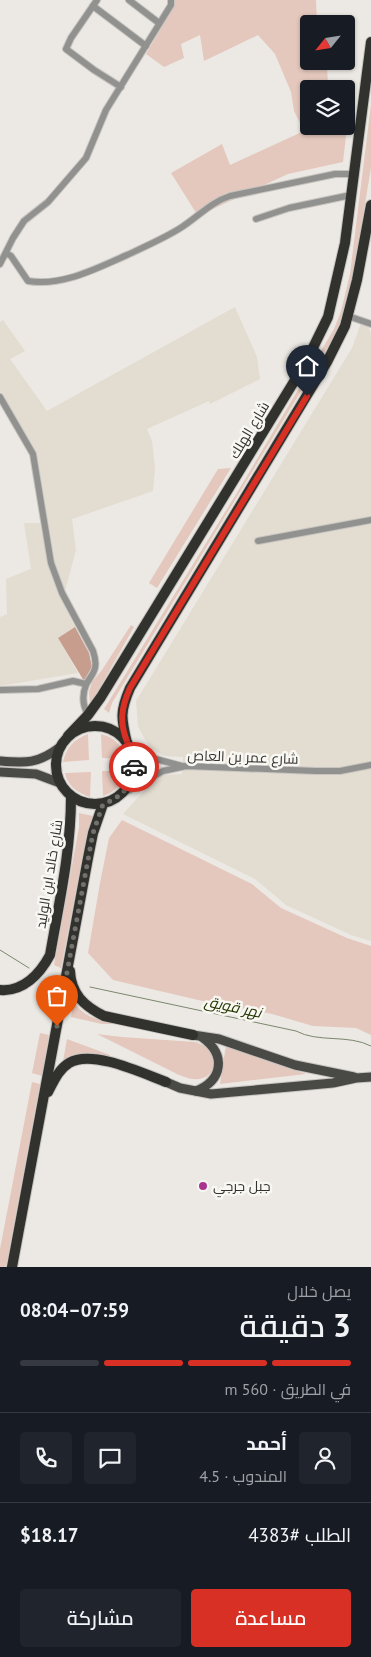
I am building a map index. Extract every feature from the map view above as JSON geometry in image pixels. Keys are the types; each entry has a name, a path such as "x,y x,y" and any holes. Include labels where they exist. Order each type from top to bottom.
{"highway":[{"name":"شارع الهلك","path":"68,736 88,716 168,589 306,362 328,317 345,243 371,42"},
{"path":"127,743 118,733 106,728 92,726 80,729 68,736 60,747 56,765 60,783 71,797 83,803 103,804 121,795 131,781 134,764 121,714 123,703 130,688 327,362 345,326 357,280 371,205"},
{"name":"شارع خالد ابن الوليد","path":"0,990 8,991 31,980 50,955 69,850 71,797"},
{"path":"12,1267 89,850 103,804"},
{"path":"70,960 71,982 79,999 93,1011 104,1016 193,1035"},
{"path":"43,1101 59,1071 68,1064 86,1058 118,1065 166,1082"}],"main road":[{"path":"0,762 29,763 49,756 60,747"},
{"path":"0,772 36,774 60,783"},
{"path":"193,1035 219,1039 295,1065 356,1078"},
{"path":"193,1035 203,1038 211,1044 216,1052 218,1062 217,1072 212,1081 195,1091"},
{"path":"166,1082 180,1088 211,1094 333,1083 371,1077"}],"street":[{"path":"129,0 159,22"},
{"path":"0,264 24,221 48,202 86,158 106,110 171,5 171,0"},
{"path":"121,87 66,49 71,38 95,3 146,46"},
{"path":"6,253 11,256 28,281 62,280 83,274 167,236 194,219 218,200 334,174 353,174"},
{"path":"256,219 289,208 351,195"},
{"path":"348,316 371,322"},
{"path":"0,397 33,454 51,563 62,592 96,660 95,669 86,684 84,708 88,716"},
{"path":"258,541 371,520"},
{"path":"0,690 38,688 73,681 86,684"},
{"path":"127,743 152,758 186,766"},
{"name":"شارع عمر بن العاص","path":"121,795 163,771 186,766 340,771 371,765"}],"shaded area":[{"path":"175,0 316,0 317,15 300,15 300,70 327,70 328,80 300,80 300,123 294,111 291,92 275,54 258,35 204,61 200,35 181,44 184,58 164,67 146,54 174,6"},
{"path":"371,104 371,168 353,275 337,332 112,703 109,713 104,709 238,491 334,329 341,311 350,274"},
{"path":"300,133 300,135 346,135 343,162 288,174 198,216 171,173 222,144 230,165"},
{"path":"235,307 257,357 260,379 210,404 209,401 147,429 152,441 155,468 153,491 72,519 76,550 65,591 55,562 37,453 0,391 0,322 3,320 25,351 10,359 47,411"},
{"path":"361,323 367,325 371,333 371,941 351,935 286,905 255,879 123,814 155,779 164,775 182,774 183,757 164,756 151,748 144,738 138,726 136,701 352,348"},
{"path":"231,468 157,588 149,583 218,469"},
{"path":"24,523 40,523 48,564 58,594 75,627 58,638 78,673 0,686 0,617 7,614 6,579 31,569"},
{"path":"131,625 134,627 90,705 89,692 92,682"},
{"path":"75,627 89,653 92,667 84,681 58,638"},
{"path":"88,734 89,760 63,762 66,752 72,744"},
{"path":"101,734 110,737 117,743 123,750 126,759 102,758"},
{"path":"102,771 126,771 118,787 103,796"},
{"path":"91,772 90,797 74,789 68,782 65,773"},
{"path":"79,813 93,816 87,834 61,968 54,965 79,827"},
{"path":"122,820 252,884 281,908 347,938 371,946 371,1035 356,1028 313,1026 272,1014 198,1000 113,980 88,953 109,838"},
{"path":"52,982 58,983 53,1012 45,1010"},
{"path":"74,1000 87,1015 120,1024 102,1024 71,1017"},
{"path":"40,1033 49,1035 42,1076 32,1073"},
{"path":"97,1034 195,1042 207,1047 212,1052 215,1059 214,1067 210,1074 203,1078 188,1078"},
{"path":"67,1039 110,1055 109,1057 80,1054 63,1061"},
{"path":"226,1045 306,1074 220,1084"},
{"path":"32,1082 40,1084 6,1267 0,1267 0,1249"}],"waterway":[{"name":"نهر قويق","path":"0,950 29,968"},
{"name":"نهر قويق","path":"90,987 296,1031 314,1037 353,1040 371,1046"}],"way so far":[{"path":"57,1026 93,833 103,804 121,795 133,776 134,767"}],"place":[{"name":"جبل جرجي","path":"203,1186"}],"route":[{"path":"134,767 132,753 123,728 121,714 123,703 130,688 307,396"}]}
